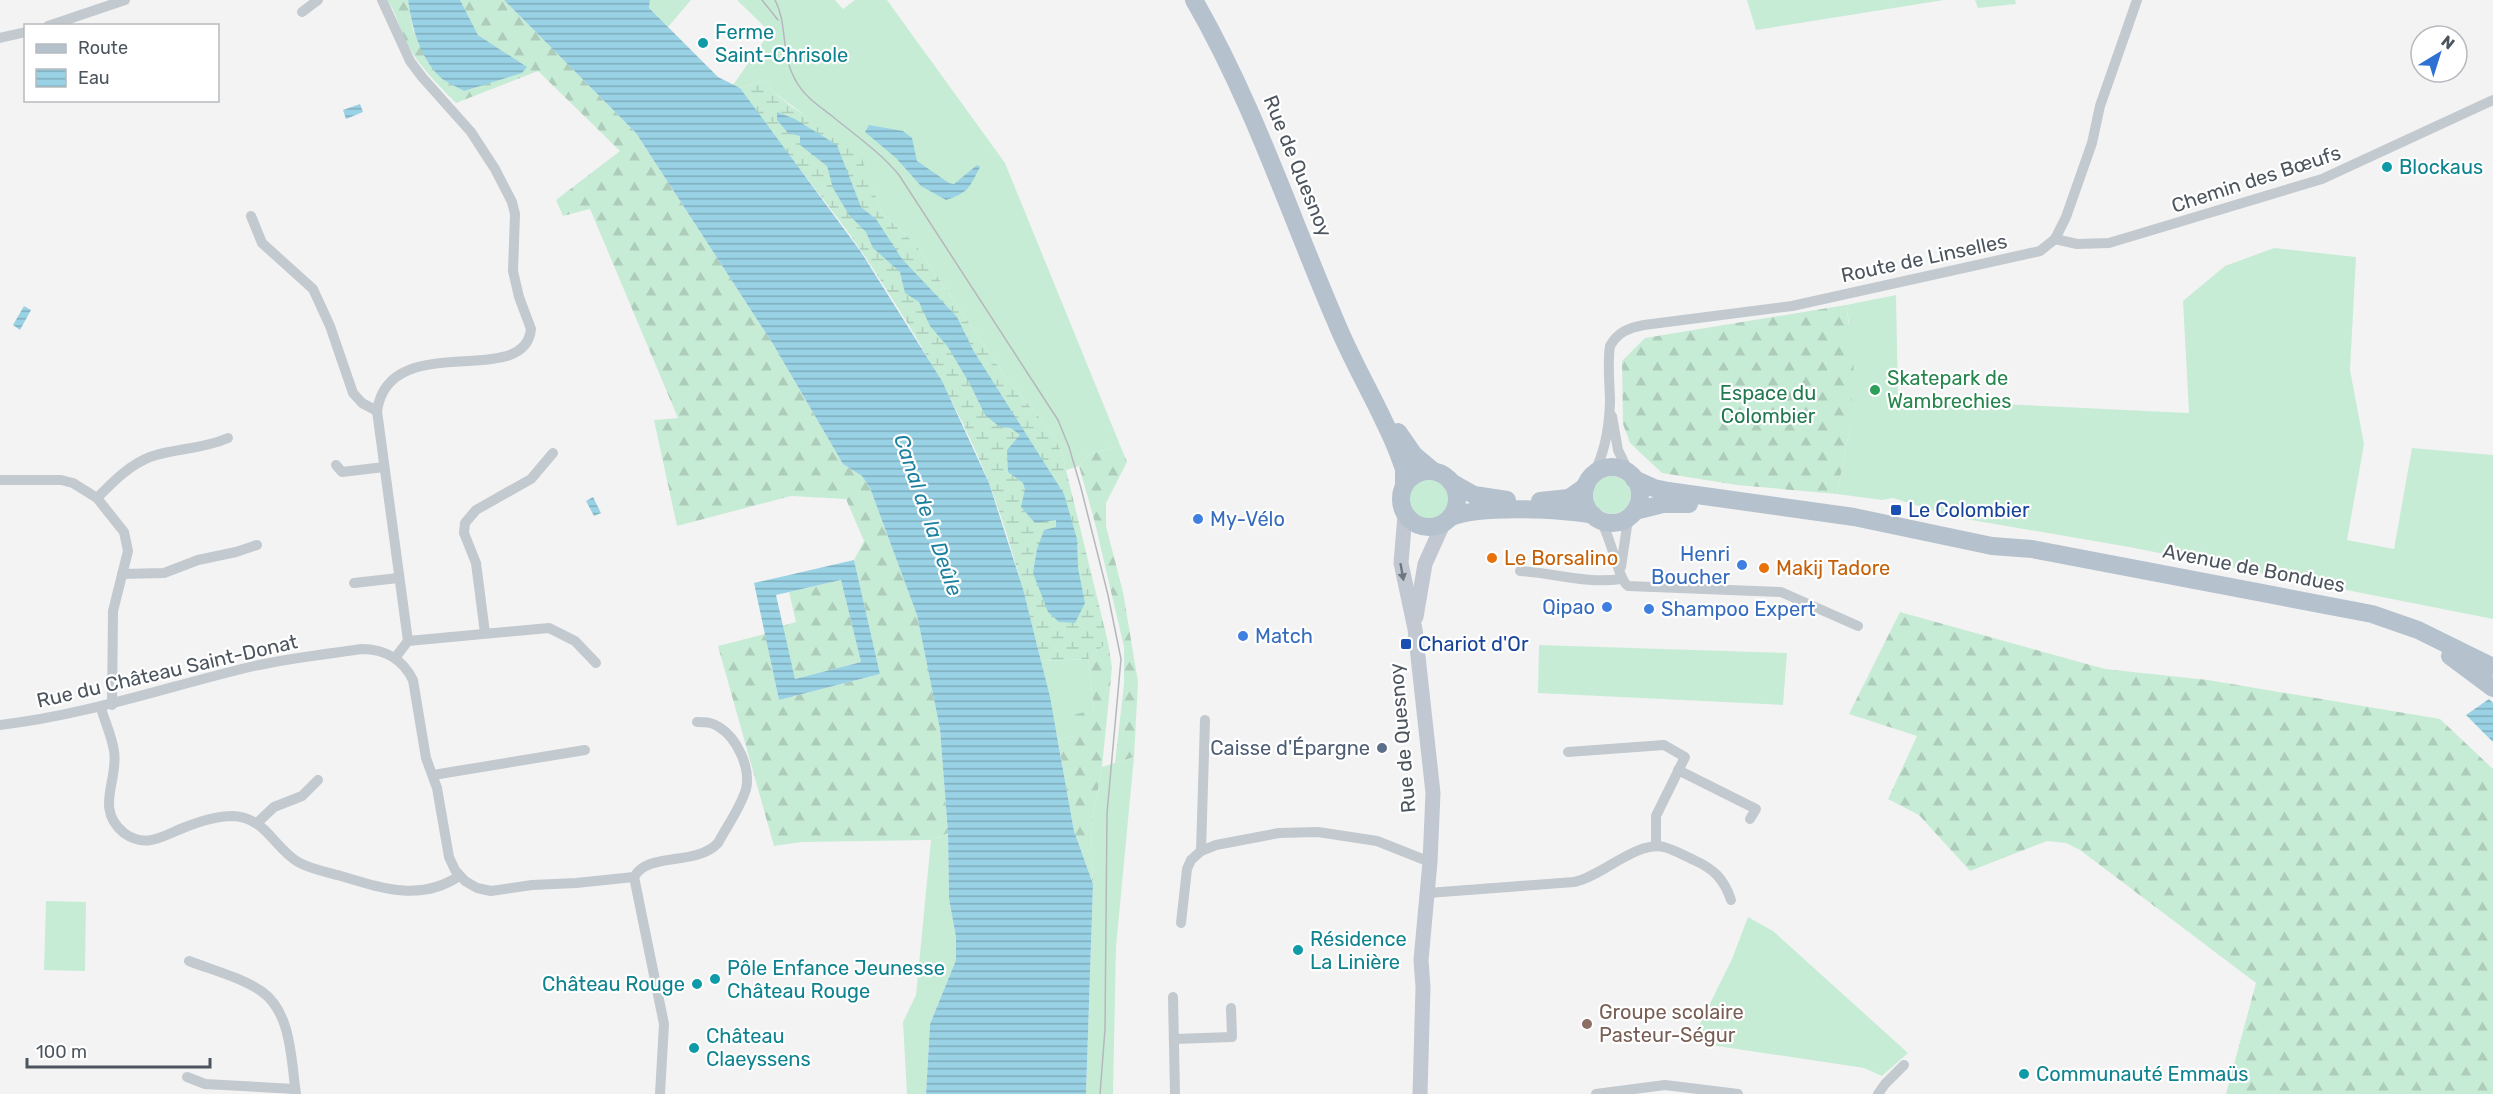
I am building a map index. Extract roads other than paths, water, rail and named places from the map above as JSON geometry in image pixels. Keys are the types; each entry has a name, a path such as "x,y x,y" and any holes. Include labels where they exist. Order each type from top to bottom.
{"main road":[{"name":"Rue de Quesnoy","path":"1194,0 1246,100 1336,323 1397,450 1404,469 1404,485"},
{"name":"Rue de Quesnoy","path":"1351,353 1411,452 1433,471"},
{"path":"1610,467 1620,468 1631,476 1640,495 1633,513 1616,522 1571,512 1486,510 1467,512 1432,528 1422,527 1405,515 1401,502 1404,485 1416,474 1433,471 1443,475 1451,482 1478,496 1525,501 1565,499 1610,467"},
{"name":"Avenue de Bondues","path":"1631,476 1659,489 1854,517 1885,515 1988,534 2032,549 2372,614 2406,624 2493,667"},
{"path":"1589,481 1586,503 1597,518"},
{"path":"1447,520 1456,509 1457,497 1451,482"},
{"name":"Avenue de Bondues","path":"1633,513 1663,504 1763,505"},
{"path":"2372,614 2442,652 2475,673 2493,688"},
{"name":"Avenue de Bondues","path":"2462,651 2493,674"}],"street":[{"path":"54,24 125,0"},
{"path":"302,12 318,0"},
{"path":"382,0 410,61 471,132 495,169 512,202 515,214 513,271 519,297 531,329 525,344 512,355 423,365 401,373 386,388 377,411 408,641 395,658 407,669 413,680 426,758 437,788 449,857 459,876 477,888 491,891 532,885 634,877 644,866 699,856 713,848 746,790 745,770 735,741 720,727 697,722"},
{"path":"2055,239 2066,217 2088,153 2100,106 2137,0"},
{"path":"0,38 24,32"},
{"name":"Chemin des Bœufs","path":"2055,239 2077,244 2109,243 2322,179 2493,100"},
{"path":"251,216 262,243 313,289 330,326 353,393 362,403 377,411"},
{"name":"Route de Linselles","path":"1589,481 1605,445 1610,403 1610,346 1618,334 1631,328 1792,306 2040,251 2055,239"},
{"name":"Route de Linselles","path":"1610,403 1618,450 1631,476"},
{"path":"97,498 131,467 146,459 196,449 228,438"},
{"path":"485,633 476,563 464,533 465,523 476,510 531,479 553,453"},
{"path":"336,465 342,472 384,467"},
{"path":"0,480 73,483 97,498 119,524 127,540 126,561 113,611 112,705"},
{"path":"1620,575 1627,526 1633,513"},
{"name":"Rue de Quesnoy","path":"1405,515 1401,563 1415,629 1433,793 1428,893 1421,960 1423,987 1420,1094"},
{"path":"1597,518 1608,532 1620,575 1626,585 1637,588 1781,592 1858,626"},
{"name":"Rue de Quesnoy","path":"1415,629 1417,601 1425,564 1447,520"},
{"path":"122,574 164,573 198,560 257,545"},
{"path":"1520,572 1548,573 1567,579 1620,575"},
{"path":"354,583 398,578"},
{"path":"408,641 549,628 575,641 597,660"},
{"name":"Rue du Château Saint-Donat","path":"0,725 45,720 100,708 232,672 297,658 370,649 381,651 395,658"},
{"path":"100,708 114,750 114,767 108,796 109,805 118,826 132,838 151,841 183,828 222,817 242,817 257,823 297,861 377,886 405,891 422,891 439,888 459,876"},
{"path":"1201,851 1205,720"},
{"path":"1568,752 1664,745 1685,757 1656,816 1656,846"},
{"path":"433,775 585,750"},
{"path":"1678,770 1756,809 1750,819"},
{"path":"257,823 269,810 302,795 318,780"},
{"path":"1181,923 1189,864 1201,851 1271,834 1318,832 1377,841 1430,862"},
{"path":"1428,893 1574,882 1588,878 1636,852 1656,846 1681,854 1713,871 1725,885 1731,900"},
{"path":"634,877 664,1024 660,1094"},
{"path":"187,1077 205,1084 296,1091 286,1029 271,1001 247,983 189,961"},
{"path":"1173,997 1175,1094"},
{"path":"1174,1039 1232,1037 1231,1008"},
{"path":"1878,1094 1904,1065"},
{"path":"1596,1094 1665,1085 1738,1094"}],"water":[{"path":"408,0 460,0 478,35 527,67 522,73 464,91 447,82 432,68 421,50"},
{"name":"Canal de la Deûle","path":"504,0 650,0 649,8 718,77 740,88 861,252 942,381 989,483 1023,589 1050,697 1074,831 1093,884 1086,1094 926,1094 930,1024 956,960 956,937 949,899 948,833 940,729 917,615 870,488 862,476 843,464 773,344 636,133"},
{"path":"360,104 363,112 346,119 343,110"},
{"path":"777,112 795,119 837,145 861,207 876,219 902,259 957,317 973,350 1064,494 1077,539 1078,568 1085,603 1075,623 1059,622 1048,612 1033,573 1037,549 1044,530 1056,527 1056,520 1035,523 1021,507 1025,489 1023,483 1008,472 1007,450 1020,435 1011,428 1000,427 985,415 948,347 930,326 919,302 905,293 900,272 873,248 866,232 849,215 833,188 827,166 800,145 800,136 788,133 777,120"},
{"path":"869,125 903,131 912,138 917,161 949,183 954,184 977,165 980,167 968,188 959,195 946,200 921,186 896,158 865,132"},
{"path":"24,306 31,310 20,330 13,325"},
{"path":"593,497 601,513 594,516 586,501"},
{"path":"854,560 880,674 779,700 754,583","holes":["841,580 861,662 795,679 776,595"]},
{"path":"2489,699 2493,703 2493,742 2466,715"}],"tram line":[{"path":"762,0 778,20"},
{"path":"775,0 782,19 791,71 799,86 812,100 876,151 899,175 1058,420 1069,447 1108,595 1121,659 1107,813 1105,1029 1100,1094"}],"place":[{"name":"Ferme Saint-Chrisole","path":"703,43"},
{"name":"Blockaus","path":"2387,167"},
{"name":"Skatepark de Wambrechies","path":"1875,390"},
{"name":"Le Colombier","path":"1896,510"},
{"name":"My-Vélo","path":"1198,519"},
{"name":"Le Borsalino","path":"1492,558"},
{"name":"Henri Boucher","path":"1742,565"},
{"name":"Makij Tadore","path":"1764,568"},
{"name":"Qipao","path":"1607,607"},
{"name":"Shampoo Expert","path":"1649,609"},
{"name":"Match","path":"1243,636"},
{"name":"Chariot d'Or","path":"1406,644"},
{"name":"Caisse d'Épargne","path":"1382,748"},
{"name":"Résidence La Linière","path":"1298,950"},
{"name":"Pôle Enfance Jeunesse Château Rouge","path":"715,979"},
{"name":"Château Rouge","path":"697,984"},
{"name":"Groupe scolaire Pasteur-Ségur","path":"1587,1024"},
{"name":"Château Claeyssens","path":"694,1048"},
{"name":"Communauté Emmaüs","path":"2024,1074"}],"park label":[{"name":"Espace du Colombier","path":"1768,404"}]}
